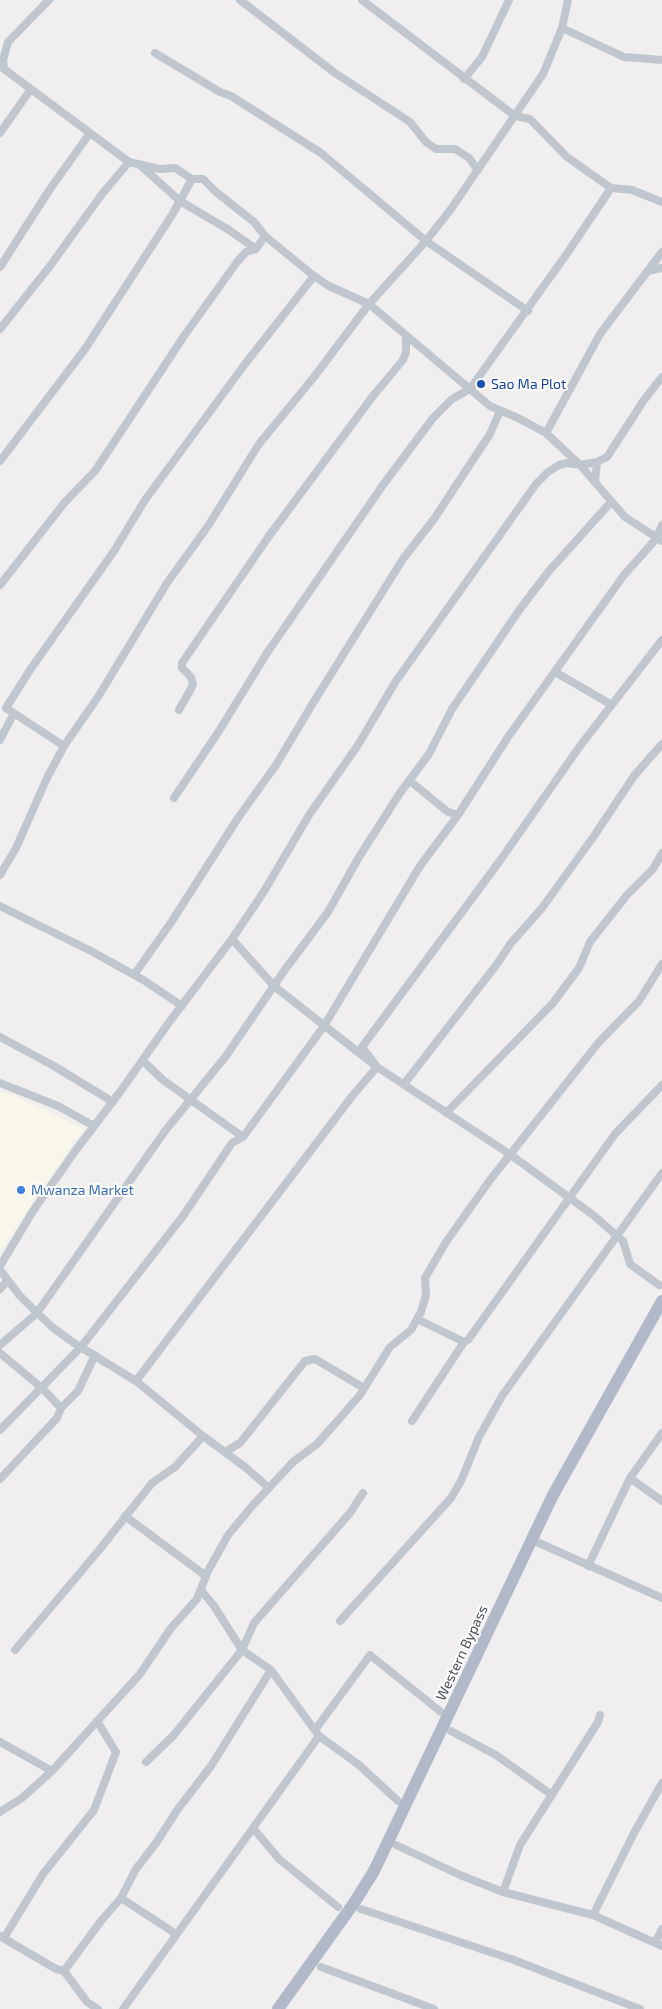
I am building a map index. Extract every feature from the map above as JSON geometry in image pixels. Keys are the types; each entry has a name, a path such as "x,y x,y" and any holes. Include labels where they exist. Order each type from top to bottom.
{"main road":[{"name":"Western Bypass","path":"278,2009 354,1903 374,1871 553,1495 662,1301"}],"street":[{"path":"49,0 8,42 2,68 129,162 160,169 175,168 192,179 203,180 254,222 265,236 314,276 335,289 369,304 490,406 546,433 565,449 625,517 659,540"},
{"path":"240,0 335,73 410,122 431,146 436,149 455,149 469,158 478,170"},
{"path":"362,0 515,116 530,119 567,157 611,188 632,190 662,202"},
{"path":"464,79 482,57 509,0"},
{"path":"0,875 3,865 16,848 47,778 64,746 98,697 167,583 208,526 259,444 369,304 426,241 478,170 543,74 562,28 568,0"},
{"path":"562,28 624,57 662,60"},
{"path":"155,53 220,92 231,96 321,153 426,241 528,311"},
{"path":"0,133 31,89"},
{"path":"0,267 50,189 90,133"},
{"path":"0,329 50,266 102,194 129,162"},
{"path":"139,165 180,200 256,249"},
{"path":"0,461 85,349 192,179"},
{"path":"174,798 219,731 272,645 383,485 433,418 452,399 470,390 528,311 611,188"},
{"path":"0,584 65,502 95,471 184,336 237,262 246,252 256,249 265,236"},
{"path":"546,433 600,334 662,252"},
{"path":"648,271 662,268"},
{"path":"64,746 3,706 114,551 146,500 245,364 314,276"},
{"path":"179,710 193,685 192,677 182,668 182,663 269,536 373,396 403,360 406,352 406,336"},
{"path":"0,1266 33,1211 263,894 309,815 358,745 411,659 536,484 558,465 568,463 580,465 607,458 644,400 662,377"},
{"path":"134,975 238,818 276,765 312,702 361,629 402,560 434,519 490,434 500,411"},
{"path":"595,482 597,462"},
{"path":"0,1345 37,1313 154,1146 226,1056 328,912 359,857 400,793 429,754 452,709 520,609 549,570 611,502"},
{"path":"0,1430 81,1348 183,1216 232,1143 243,1137 324,1026 420,866 458,815 489,763 624,575 659,540 662,525"},
{"path":"377,1067 362,1047 499,862 575,753 662,640"},
{"path":"555,672 612,705"},
{"path":"0,740 14,713"},
{"path":"404,1084 527,923 542,908 634,776 662,744"},
{"path":"410,781 448,812 458,815"},
{"path":"446,1113 553,1003 579,968 590,942 628,895 653,869 662,853"},
{"path":"0,906 93,952 134,975 182,1006"},
{"path":"232,939 274,986 377,1067 511,1155 568,1196 618,1236 624,1244 630,1264 659,1285"},
{"path":"0,1811 22,1798 52,1771 140,1674 171,1628 197,1599 206,1576 228,1535 293,1462 317,1444 364,1388 390,1347 411,1330 426,1295 425,1278 470,1208 599,1042 639,1001 662,964"},
{"path":"0,1037 54,1066 113,1102"},
{"path":"143,1061 163,1080 243,1137"},
{"path":"136,1381 353,1095 377,1067"},
{"path":"0,1083 58,1106 94,1126"},
{"path":"412,1421 464,1342 473,1332 568,1196 615,1134 662,1085"},
{"path":"340,1621 451,1498 461,1481 479,1437 502,1396 662,1173"},
{"path":"0,1270 7,1281 52,1327 81,1348 136,1381 269,1488"},
{"path":"0,1289 7,1281"},
{"path":"417,1319 464,1342"},
{"path":"0,1353 43,1388 61,1408"},
{"path":"0,1479 57,1418 61,1408 78,1391 95,1356"},
{"path":"225,1452 240,1443 305,1361 315,1359 364,1388"},
{"path":"588,1566 630,1478 662,1433"},
{"path":"15,1650 152,1484 175,1468 203,1436"},
{"path":"630,1478 662,1501"},
{"path":"146,1762 173,1736 242,1650 254,1624 350,1513 363,1493"},
{"path":"125,1516 206,1576"},
{"path":"540,1543 662,1598"},
{"path":"201,1590 214,1606 242,1650 271,1670 317,1733 359,1765 398,1801"},
{"path":"123,2009 253,1828 370,1655 441,1712"},
{"path":"64,1971 100,1921 121,1898 136,1869 211,1766 271,1670"},
{"path":"503,1892 520,1845 598,1722 600,1715"},
{"path":"97,1721 116,1752 94,1810 43,1874 2,1937 56,1969 64,1971 87,2002 98,2009"},
{"path":"451,1731 496,1756 552,1795"},
{"path":"0,1742 52,1771"},
{"path":"593,1915 634,1832 662,1782"},
{"path":"253,1828 279,1859 338,1907"},
{"path":"396,1845 460,1875 503,1892 593,1915 658,1944 662,1929"},
{"path":"121,1898 176,1934"},
{"path":"361,1909 514,1960 640,2009"},
{"path":"322,1967 434,2009"}],"shaded area":[{"name":"Mwanza Market","path":"0,1091 15,1096 83,1129 0,1251"}],"place":[{"name":"Sao Ma Plot","path":"481,384"},
{"name":"Mwanza Market","path":"21,1190"}]}
